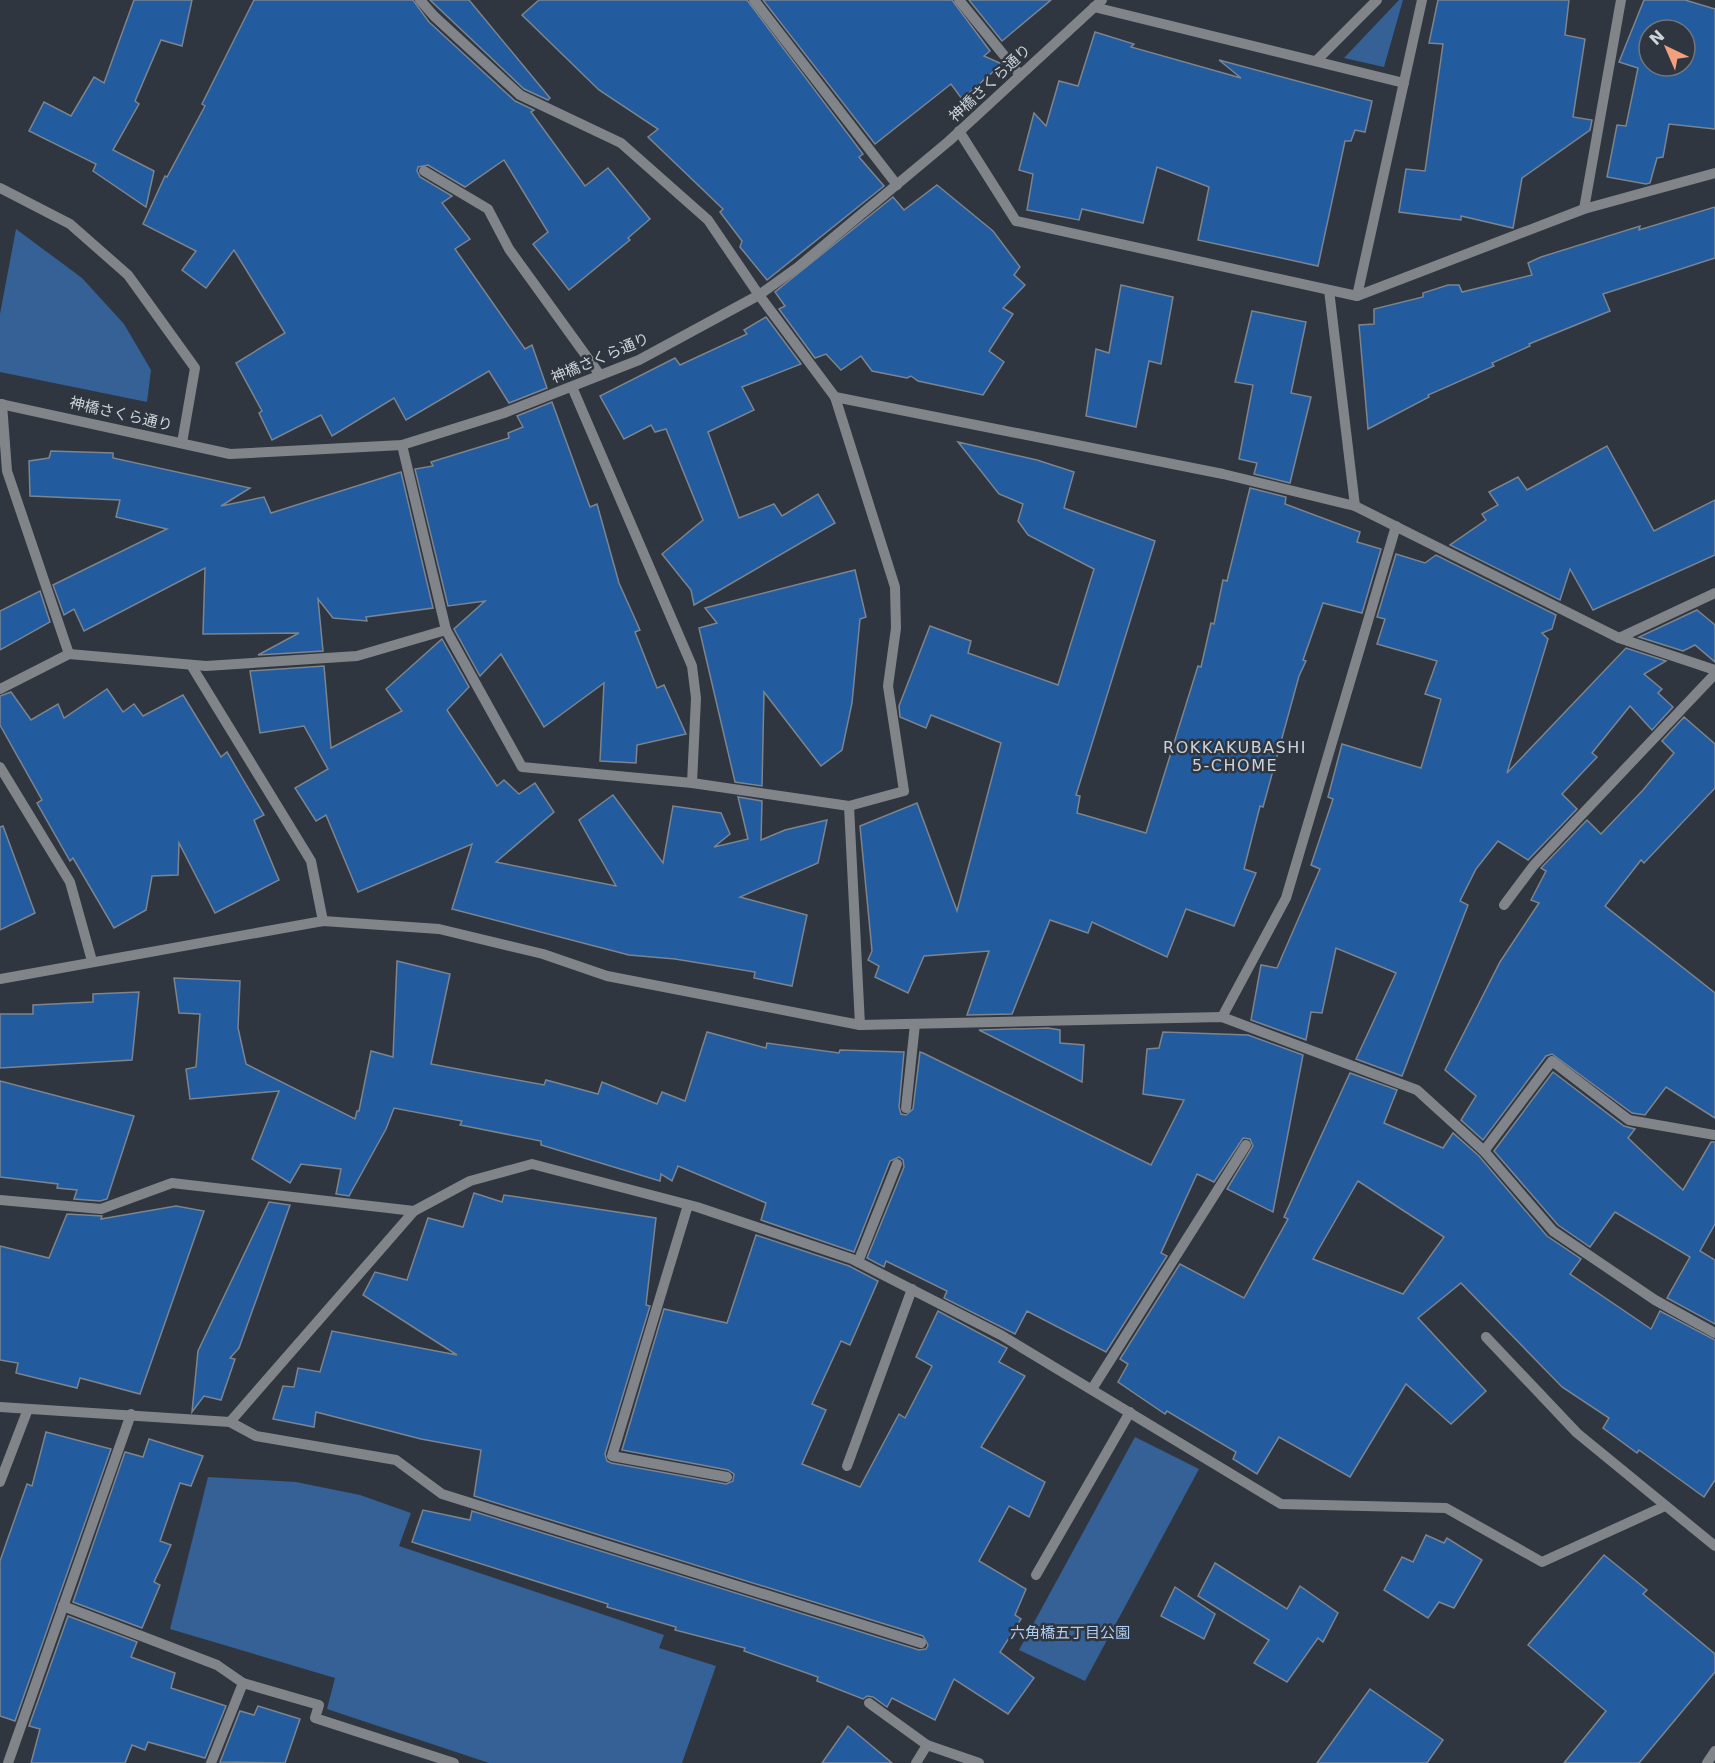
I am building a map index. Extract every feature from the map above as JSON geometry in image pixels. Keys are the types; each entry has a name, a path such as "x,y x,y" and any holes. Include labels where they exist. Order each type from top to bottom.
{"street":[{"path":"402,445 446,630 522,766 692,783 849,806 904,791 888,686 896,628 895,587 835,397 759,296 708,220 621,142 520,95 434,16 420,0"},
{"path":"754,0 897,185"},
{"path":"959,0 1020,75"},
{"path":"1316,61 1377,0"},
{"path":"1357,296 1422,0"},
{"path":"1584,209 1621,0"},
{"path":"1098,4 1404,83"},
{"name":"神橋さくら通り","path":"1,404 230,454 402,445 504,413 639,360 759,296 798,267 897,185 1098,4"},
{"path":"959,131 1016,221 1357,296 1584,209 1715,173"},
{"path":"424,171 488,209 509,249 600,375"},
{"path":"0,188 70,224 128,275 195,368 182,443"},
{"path":"1329,290 1355,506"},
{"path":"572,387 692,666 696,698 692,783"},
{"path":"835,397 1223,474 1355,506 1619,638 1715,672 1534,865 1504,905"},
{"path":"1,404 7,471 69,654"},
{"path":"1222,1017 1286,898 1396,526"},
{"path":"1619,638 1715,593"},
{"path":"0,688 69,654 206,666 357,656 446,630"},
{"path":"191,665 311,861 323,921"},
{"path":"0,767 70,882 92,961"},
{"path":"849,806 860,1025"},
{"path":"0,979 323,921 439,929 543,954 608,976 860,1025 1222,1017 1417,1090 1484,1151 1553,1231 1655,1300 1715,1333"},
{"path":"906,1108 915,1024"},
{"path":"1484,1151 1552,1061 1629,1120 1715,1134"},
{"path":"1092,1389 1246,1145"},
{"path":"230,1422 414,1211 470,1181 532,1164 688,1205 858,1262 1001,1335 1281,1504 1446,1508 1542,1562 1665,1506"},
{"path":"858,1262 897,1164"},
{"path":"0,1200 100,1209 172,1183 414,1211"},
{"path":"688,1205 612,1456 727,1477"},
{"path":"847,1466 912,1289"},
{"path":"1486,1337 1577,1433 1715,1546"},
{"path":"0,1407 230,1422 256,1436 396,1460 442,1494 921,1643"},
{"path":"0,1482 28,1409"},
{"path":"1036,1575 1130,1412"},
{"path":"8,1763 131,1414"},
{"path":"63,1606 217,1665 243,1683 320,1705 315,1718 454,1763"},
{"path":"211,1763 243,1683"},
{"path":"869,1703 927,1745 980,1763"},
{"path":"916,1763 927,1745"},
{"path":"1707,1763 1715,1750"}],"green space":[{"path":"1399,0 1403,0 1384,67 1344,58"},
{"path":"16,229 82,278 124,324 151,370 147,402 0,372 0,314"},
{"name":"六角橋五丁目公園","path":"1135,1437 1199,1469 1085,1681 1019,1650"},
{"path":"208,1477 296,1482 360,1495 411,1513 399,1546 664,1635 659,1648 716,1666 682,1763 489,1763 327,1709 335,1678 170,1629"}],"building":[{"path":"134,0 192,0 182,46 161,40 135,101 139,104 113,150 154,171 146,207 93,171 96,164 29,131 44,102 71,116 94,77 104,83"},
{"path":"254,0 413,0 429,22 515,101 534,110 531,112 585,186 608,168 650,219 628,238 630,240 569,290 533,244 548,232 504,160 465,187 428,165 418,167 420,177 452,196 442,203 470,239 455,249 525,349 532,345 547,388 509,403 489,371 406,420 394,398 332,436 321,415 272,440 259,413 262,411 236,363 285,333 234,250 206,288 182,270 196,251 143,224 165,176 167,177 205,106 202,104"},
{"path":"430,0 469,0 550,98 548,100 524,89"},
{"path":"539,0 747,0 863,154 859,157 884,186 767,280 740,247 742,241 720,212 723,209 648,137 658,129 599,90 522,15"},
{"path":"763,0 952,0 990,51 984,56 1002,64 962,99 951,84 875,144"},
{"path":"969,0 1051,0 1002,41"},
{"path":"1438,0 1569,0 1565,35 1585,39 1573,117 1592,120 1590,130 1522,178 1513,228 1461,216 1461,220 1399,212 1406,169 1425,171 1443,44 1429,43"},
{"path":"1644,0 1685,0 1715,9 1715,129 1669,124 1663,157 1657,158 1650,183 1646,184 1607,177 1617,125 1626,126 1637,73 1637,78 1697,78 1697,18 1637,18 1637,68 1619,62"},
{"path":"1095,32 1134,44 1131,47 1241,78 1219,60 1372,101 1365,132 1355,130 1351,141 1345,141 1318,266 1198,240 1209,187 1157,167 1143,223 1082,209 1079,220 1027,210 1033,174 1019,170 1034,113 1046,126 1059,81 1078,86"},
{"path":"937,185 993,231 1020,267 1014,275 1025,285 1003,308 1013,314 989,351 1004,362 983,395 918,381 911,376 907,378 872,371 861,356 841,370 826,354 815,358 779,309 785,306 775,292 893,197 904,210"},
{"path":"1715,207 1715,258 1603,294 1610,311 1529,344 1530,346 1492,363 1494,366 1428,395 1429,397 1368,429 1359,325 1374,324 1374,309 1423,297 1423,293 1448,285 1459,285 1462,292 1532,275 1528,263 1541,257 1640,226 1639,230"},
{"path":"1121,285 1173,297 1161,364 1149,361 1136,427 1086,416 1096,349 1109,353"},
{"path":"1252,311 1306,322 1291,393 1311,397 1290,483 1254,474 1257,463 1239,459 1253,385 1235,382"},
{"path":"766,317 801,364 742,387 754,410 708,432 739,518 774,504 782,516 818,494 835,523 694,605 691,590 662,554 703,520 666,429 655,432 651,425 624,439 600,396 675,358 680,365 747,334 744,330"},
{"path":"552,402 590,507 597,504 619,583 640,630 635,632 657,688 664,685 686,734 637,745 636,763 600,761 604,683 544,727 501,654 480,676 454,629 485,601 448,606 415,469 433,466 431,462 509,438 508,433 523,427 517,416"},
{"path":"958,442 1037,460 1074,472 1064,508 1155,541 1076,795 1080,796 1077,813 1146,833 1198,666 1201,667 1211,623 1214,624 1223,580 1227,581 1250,488 1286,497 1285,504 1360,532 1357,542 1381,549 1362,613 1323,603 1303,660 1306,661 1299,676 1263,807 1260,806 1244,869 1256,873 1234,926 1186,909 1167,957 1092,922 1088,933 1050,920 1012,1014 967,1015 989,951 924,956 908,993 875,977 879,966 868,960 872,951 860,826 917,803 957,911 1001,743 931,715 926,728 900,717 899,706 930,626 971,641 968,653 1058,685 1094,569 1028,535 1018,521 1023,504 999,494"},
{"path":"1607,446 1654,531 1715,500 1715,555 1593,610 1570,569 1560,600 1450,545 1486,520 1482,514 1498,505 1489,492 1518,477 1527,490"},
{"path":"51,451 113,453 113,458 250,488 221,506 264,497 271,513 401,472 433,608 366,617 367,621 333,618 318,599 323,651 258,655 299,633 203,634 205,568 84,631 74,609 64,615 53,585 167,529 116,517 120,500 30,496 29,461 49,458"},
{"path":"1396,554 1425,563 1436,555 1556,615 1552,629 1542,633 1548,639 1507,773 1626,648 1666,661 1644,674 1662,689 1658,693 1673,707 1652,730 1630,706 1592,753 1597,757 1562,794 1577,809 1528,860 1498,841 1476,869 1460,901 1468,905 1402,1076 1356,1059 1396,973 1336,948 1322,1013 1311,1012 1306,1040 1251,1020 1261,965 1277,968 1320,869 1311,865 1333,799 1328,797 1342,744 1421,768 1441,699 1425,694 1437,661 1377,644 1385,619 1377,617"},
{"path":"855,570 866,617 860,619 852,703 842,750 821,766 764,692 762,786 735,782 699,628 717,623 705,608"},
{"path":"40,591 50,622 0,650 0,611"},
{"path":"1697,610 1715,625 1715,662 1695,645 1683,651 1639,637"},
{"path":"442,639 469,687 447,710 497,786 504,780 519,794 535,783 554,812 496,862 616,886 579,820 613,795 663,863 673,806 721,813 730,834 714,847 748,839 738,797 762,801 761,840 785,830 827,820 818,863 740,897 807,915 792,986 754,978 755,972 675,959 629,955 452,909 472,844 358,892 326,815 316,821 295,788 328,769 304,726 260,733 250,671 324,666 331,748 402,711 386,689"},
{"path":"107,689 123,712 134,704 143,716 183,695 221,757 227,752 264,815 254,820 279,880 215,913 179,843 178,875 152,876 146,910 114,928 73,858 70,861 37,803 42,800 0,725 0,696 11,692 31,720 58,704 64,718"},
{"path":"1684,717 1715,744 1715,788 1644,863 1641,860 1605,906 1715,993 1715,1118 1666,1087 1645,1115 1632,1113 1552,1054 1546,1056 1483,1140 1461,1120 1476,1096 1445,1070 1500,962 1539,903 1531,900 1546,871 1541,868 1587,820 1601,834 1643,790 1674,753 1662,741"},
{"path":"3,826 35,913 0,930 0,827"},
{"path":"397,961 450,974 431,1064 544,1085 546,1080 598,1094 602,1082 657,1104 662,1092 685,1101 707,1032 766,1048 767,1043 839,1053 840,1050 904,1052 899,1107 901,1114 906,1115 913,1109 920,1052 1151,1165 1184,1100 1143,1094 1147,1049 1159,1048 1163,1032 1248,1035 1303,1055 1273,1212 1227,1189 1253,1146 1250,1139 1243,1138 1214,1182 1197,1174 1161,1253 1167,1256 1106,1352 1027,1311 1015,1334 944,1298 947,1291 886,1261 884,1267 867,1258 904,1167 903,1160 899,1157 890,1161 854,1252 761,1220 766,1203 678,1166 672,1181 661,1174 660,1181 541,1145 541,1141 460,1125 462,1121 394,1108 386,1129 349,1196 336,1194 341,1169 301,1164 290,1183 252,1159 279,1091 190,1099 186,1069 196,1067 200,1014 179,1013 174,978 240,981 238,1028 246,1064 355,1119 359,1111 371,1051 393,1057"},
{"path":"139,992 132,1060 0,1068 0,1014 33,1014 33,1005 93,1002 93,994"},
{"path":"1048,1028 1060,1030 1060,1043 1084,1045 1082,1082 979,1030"},
{"path":"1553,1072 1624,1126 1635,1129 1628,1138 1683,1190 1711,1142 1715,1142 1715,1224 1700,1251 1715,1260 1715,1324 1667,1298 1690,1257 1615,1212 1590,1247 1558,1225 1494,1151"},
{"path":"1350,1073 1397,1090 1384,1123 1443,1148 1453,1133 1479,1156 1547,1236 1581,1259 1570,1274 1651,1329 1660,1311 1715,1340 1715,1480 1704,1497 1639,1450 1637,1453 1603,1428 1609,1418 1562,1387 1461,1283 1418,1318 1486,1391 1451,1424 1406,1384 1350,1477 1279,1437 1257,1474 1233,1459 1236,1452 1167,1411 1165,1414 1118,1382 1128,1364 1120,1359 1180,1264 1244,1298 1288,1219 1284,1217","holes":["1358,1181 1444,1237 1403,1294 1313,1259"]},
{"path":"0,1081 134,1116 107,1199 100,1201 74,1199 77,1190 57,1188 58,1184 0,1177"},
{"path":"474,1193 502,1202 504,1195 656,1218 646,1305 650,1306 605,1454 607,1461 611,1463 726,1484 733,1481 734,1474 728,1470 622,1450 664,1309 727,1323 756,1235 849,1266 878,1281 850,1345 841,1341 812,1404 826,1410 802,1464 860,1487 899,1414 905,1418 932,1366 916,1357 938,1311 1007,1348 999,1362 1025,1376 981,1447 1045,1482 1029,1517 1009,1506 979,1561 1026,1589 1015,1615 1021,1619 1000,1652 1034,1678 1008,1714 954,1679 935,1720 892,1698 887,1707 873,1697 867,1696 863,1699 817,1681 818,1677 744,1651 745,1648 675,1630 676,1627 607,1607 608,1604 412,1542 423,1510 470,1520 472,1511 919,1650 926,1649 928,1645 923,1636 474,1496 481,1450 421,1439 316,1412 314,1427 273,1419 283,1386 294,1387 298,1368 320,1372 332,1331 457,1355 363,1295 375,1272 407,1280 428,1218 463,1227"},
{"path":"269,1202 290,1205 239,1348 230,1358 235,1359 221,1400 204,1396 192,1412 198,1351"},
{"path":"176,1206 204,1211 140,1394 80,1378 77,1388 16,1373 18,1363 0,1360 0,1246 49,1258 67,1214 102,1216 101,1219"},
{"path":"46,1432 111,1449 15,1721 0,1716 0,1561 27,1484 32,1486"},
{"path":"149,1439 203,1456 191,1486 180,1483 160,1541 171,1545 154,1582 160,1585 142,1628 73,1602 125,1452 143,1457"},
{"path":"1426,1535 1444,1543 1447,1538 1482,1560 1454,1608 1439,1602 1428,1618 1384,1590 1402,1557 1413,1562"},
{"path":"1604,1555 1647,1590 1643,1594 1715,1654 1715,1672 1639,1763 1564,1763 1606,1711 1528,1645"},
{"path":"1215,1563 1287,1609 1300,1586 1338,1613 1323,1642 1318,1638 1287,1682 1254,1663 1269,1640 1198,1596"},
{"path":"1175,1587 1215,1614 1204,1639 1161,1616"},
{"path":"68,1616 137,1642 131,1657 175,1673 171,1688 226,1706 205,1758 148,1742 145,1750 132,1745 125,1763 31,1763 40,1729 29,1726"},
{"path":"1370,1689 1443,1740 1427,1763 1317,1763"},
{"path":"258,1706 300,1719 285,1763 220,1762 240,1711 254,1715"},
{"path":"848,1726 892,1763 822,1763"}],"district":[{"name":"ROKKAKUBASHI 5-CHOME","path":"1235,756"}]}
